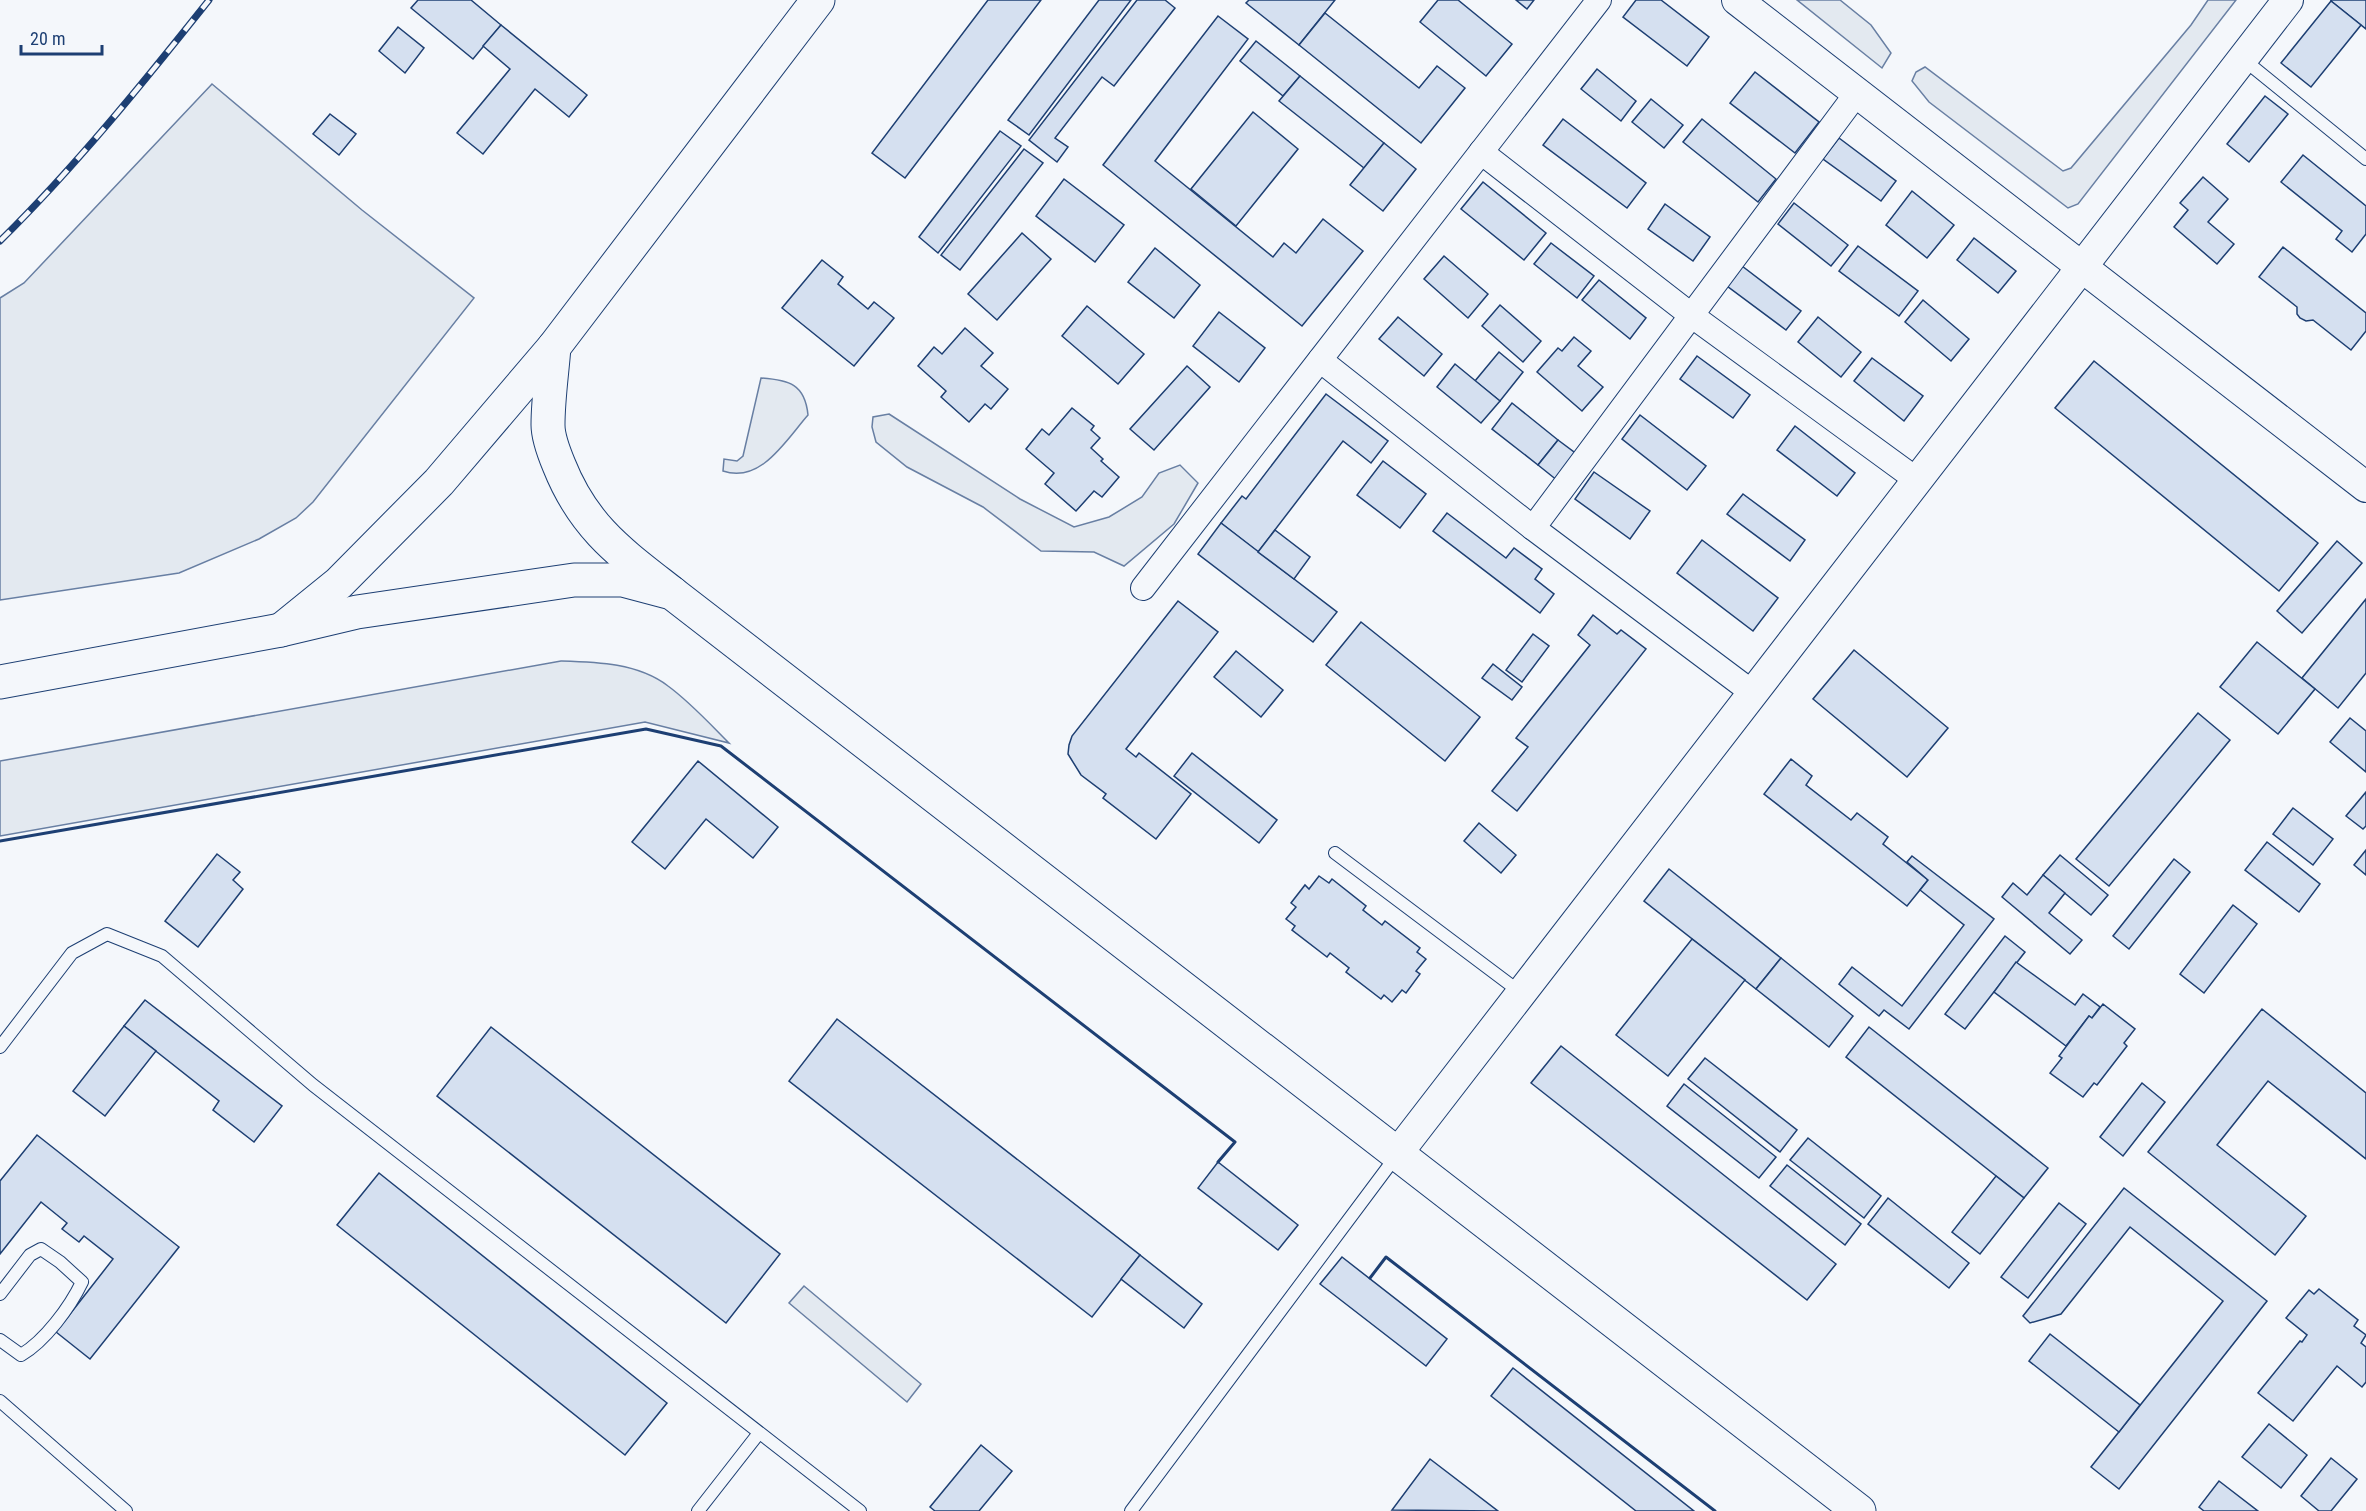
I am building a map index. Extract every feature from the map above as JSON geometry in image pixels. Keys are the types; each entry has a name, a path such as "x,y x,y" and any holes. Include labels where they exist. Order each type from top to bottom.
{"main road":[{"path":"281,630 339,583 439,482 554,347 818,0"},
{"path":"554,347 548,427 554,452 569,491 592,525 620,552 1859,1511"},
{"path":"0,682 281,630 357,612 574,580 623,580 672,593"}],"street":[{"path":"1143,588 1599,0"},
{"path":"1737,0 2366,487"},
{"path":"1397,1154 2288,0"},
{"path":"1533,528 1857,93"},
{"path":"1481,152 1691,315 1917,480"},
{"path":"1320,360 1533,528 1753,693"}],"lane":[{"path":"2242,59 2366,159"},
{"path":"1335,853 1521,993"},
{"path":"0,1047 72,954 107,934 162,956 313,1085 860,1511"},
{"path":"1131,1511 1397,1154"},
{"path":"0,1294 30,1255 42,1249 82,1282 75,1296 35,1347 21,1355 1,1344"},
{"path":"0,1401 126,1511"},
{"path":"698,1511 759,1433"}],"shaded area":[{"path":"1797,0 1840,0 1871,25 1891,53 1882,68"},
{"path":"2208,0 2236,0 2078,204 2068,208 1929,102 1912,81 1916,72 1925,67 2063,171 2071,168 2191,25"},
{"path":"212,84 362,210 474,298 313,502 296,518 259,539 179,573 0,600 0,298 24,283"},
{"path":"761,378 780,380 794,386 803,396 808,415 781,447 761,466 737,473 723,471 724,459 737,461 743,456"},
{"path":"889,414 1020,499 1074,527 1109,517 1142,497 1159,473 1180,465 1198,483 1174,524 1124,566 1094,552 1041,551 983,507 907,467 876,442 872,427 873,417"},
{"path":"561,661 617,665 656,678 700,713 729,743 645,722 0,836 0,761"},
{"path":"804,1286 921,1384 907,1402 789,1303"}],"building":[{"path":"418,0 471,0 501,25 473,59 411,8"},
{"path":"988,0 1041,0 905,178 872,153"},
{"path":"1099,0 1131,0 1029,135 1008,120"},
{"path":"1137,0 1165,0 1175,8 1114,86 1102,77 1055,138 1068,147 1057,162 1029,140"},
{"path":"1249,0 1335,0 1299,45 1246,3"},
{"path":"1438,0 1458,0 1512,44 1486,76 1420,22"},
{"path":"1516,0 1534,0 1527,9"},
{"path":"1636,0 1661,0 1709,37 1687,66 1623,17"},
{"path":"2331,0 2366,0 2366,29 2331,1"},
{"path":"2331,1 2361,25 2311,87 2281,63"},
{"path":"1325,13 1419,88 1437,66 1465,88 1421,143 1299,45"},
{"path":"1218,16 1248,39 1155,161 1273,257 1284,243 1296,253 1323,219 1363,251 1302,326 1103,165"},
{"path":"501,25 587,95 569,117 535,89 483,154 457,133 510,69 483,46"},
{"path":"398,27 424,48 405,73 379,51"},
{"path":"1256,41 1300,76 1283,96 1240,61"},
{"path":"1597,69 1636,101 1621,121 1581,89"},
{"path":"1755,72 1819,122 1795,153 1730,103"},
{"path":"1300,76 1384,143 1364,168 1279,101"},
{"path":"2265,96 2288,114 2249,162 2227,144"},
{"path":"1651,99 1683,125 1664,148 1632,122"},
{"path":"1253,112 1298,149 1236,226 1191,189"},
{"path":"330,114 356,134 339,155 313,134"},
{"path":"1563,119 1646,183 1627,208 1543,145"},
{"path":"1702,119 1776,179 1758,202 1683,142"},
{"path":"1000,131 1021,146 938,253 919,237"},
{"path":"1839,138 1896,181 1881,201 1823,159"},
{"path":"1384,143 1416,169 1383,211 1350,185"},
{"path":"1024,149 1043,163 960,270 941,255"},
{"path":"2303,155 2366,206 2366,234 2352,252 2336,239 2342,231 2281,182"},
{"path":"2203,177 2228,199 2208,222 2234,244 2217,264 2174,227 2188,210 2180,203"},
{"path":"1064,179 1124,225 1095,262 1036,216"},
{"path":"1483,182 1546,233 1524,260 1461,209"},
{"path":"1912,191 1954,225 1927,258 1886,225"},
{"path":"1794,203 1848,245 1831,266 1778,224"},
{"path":"1665,204 1710,237 1693,261 1648,229"},
{"path":"1022,233 1051,259 997,320 968,294"},
{"path":"1974,238 2016,271 1998,293 1957,260"},
{"path":"1551,243 1594,276 1577,298 1534,264"},
{"path":"1858,246 1918,291 1899,316 1839,271"},
{"path":"2283,247 2366,313 2366,331 2351,350 2313,320 2306,321 2300,318 2297,314 2297,307 2259,277"},
{"path":"1155,248 1200,285 1174,318 1128,282"},
{"path":"1444,256 1488,294 1468,318 1424,279"},
{"path":"822,260 843,277 838,284 868,309 874,302 894,318 854,366 782,308"},
{"path":"1742,266 1801,311 1786,330 1727,286"},
{"path":"1599,280 1646,318 1630,339 1582,300"},
{"path":"1923,300 1969,339 1951,361 1905,322"},
{"path":"1500,305 1541,341 1523,362 1482,326"},
{"path":"1087,306 1144,354 1118,384 1062,336"},
{"path":"1219,312 1265,348 1239,382 1193,346"},
{"path":"1398,317 1442,354 1424,376 1379,339"},
{"path":"1818,317 1861,352 1841,377 1798,342"},
{"path":"965,328 993,353 981,366 1008,389 991,409 985,404 969,422 941,397 946,391 918,366 934,347 942,354"},
{"path":"1574,337 1591,351 1578,366 1603,387 1582,411 1537,372 1558,348 1562,351"},
{"path":"1499,352 1523,372 1500,401 1475,381"},
{"path":"1697,356 1750,395 1733,418 1680,379"},
{"path":"1872,358 1923,396 1904,421 1854,381"},
{"path":"2094,361 2318,543 2279,591 2055,408"},
{"path":"1455,364 1500,401 1481,423 1437,387"},
{"path":"1187,366 1210,387 1154,450 1130,429"},
{"path":"1326,394 1388,441 1371,463 1343,441 1258,552 1221,523 1242,496 1246,499"},
{"path":"1512,403 1558,440 1538,465 1492,429"},
{"path":"1072,408 1094,426 1091,430 1100,438 1091,448 1103,459 1101,461 1119,477 1102,497 1094,491 1076,511 1045,484 1054,473 1026,449 1042,429 1049,435"},
{"path":"1640,415 1706,466 1687,490 1622,439"},
{"path":"1795,426 1855,473 1837,496 1777,450"},
{"path":"1558,440 1578,455 1558,481 1538,465"},
{"path":"1383,461 1426,494 1400,528 1357,495"},
{"path":"1594,472 1650,511 1630,539 1575,499"},
{"path":"1743,494 1805,540 1790,561 1727,514"},
{"path":"1447,513 1506,558 1514,548 1542,569 1535,579 1554,594 1540,613 1433,531"},
{"path":"1221,523 1337,612 1313,642 1198,554"},
{"path":"1275,530 1310,557 1294,579 1258,552"},
{"path":"1702,540 1778,598 1753,631 1677,573"},
{"path":"2337,541 2362,563 2302,633 2277,611"},
{"path":"2366,599 2366,673 2338,708 2302,678"},
{"path":"1178,601 1218,632 1126,749 1136,757 1139,753 1191,794 1156,839 1103,798 1106,794 1081,775 1068,754 1072,736"},
{"path":"1593,615 1617,634 1621,630 1646,649 1517,811 1492,791 1528,747 1516,738 1590,645 1578,635"},
{"path":"1361,622 1480,717 1445,761 1326,665"},
{"path":"1533,634 1549,646 1522,682 1506,670"},
{"path":"2257,642 2315,689 2278,734 2220,687"},
{"path":"1854,650 1948,728 1907,777 1813,699"},
{"path":"1236,651 1283,690 1261,717 1214,677"},
{"path":"1493,664 1522,687 1512,700 1482,678"},
{"path":"2198,713 2230,740 2109,886 2076,859"},
{"path":"2350,718 2366,731 2366,772 2330,742"},
{"path":"1192,753 1277,820 1259,843 1174,776"},
{"path":"1791,759 1812,776 1806,785 1851,820 1857,813 1888,837 1883,844 1928,880 1907,906 1764,794"},
{"path":"698,761 778,827 753,858 706,819 665,869 632,842"},
{"path":"2366,792 2366,826 2363,829 2346,816"},
{"path":"2293,808 2333,839 2313,865 2273,834"},
{"path":"1479,823 1516,855 1501,873 1464,841"},
{"path":"2267,842 2320,884 2299,912 2245,870"},
{"path":"2366,850 2366,875 2354,865"},
{"path":"217,854 240,872 233,880 243,889 198,947 165,921"},
{"path":"2060,855 2108,895 2091,915 2043,875"},
{"path":"1912,856 1994,919 1909,1029 1884,1010 1879,1016 1839,984 1852,967 1902,1006 1964,925 1920,890 1928,880 1907,862"},
{"path":"2174,859 2190,872 2129,949 2113,936"},
{"path":"1669,869 1781,958 1756,989 1644,901"},
{"path":"2043,875 2065,893 2049,913 2082,940 2070,954 2002,897 2013,883 2027,895"},
{"path":"1319,876 1329,883 1332,879 1366,906 1363,910 1382,925 1385,921 1420,948 1417,952 1426,959 1416,971 1420,974 1406,993 1402,990 1392,1002 1384,995 1381,999 1346,972 1349,968 1330,953 1327,957 1292,930 1295,926 1286,919 1296,907 1291,903 1305,885 1309,889"},
{"path":"2233,905 2257,924 2204,993 2180,974"},
{"path":"2005,936 2025,952 1965,1029 1945,1014"},
{"path":"1692,939 1745,980 1668,1076 1616,1035"},
{"path":"1781,958 1853,1016 1829,1047 1756,989"},
{"path":"2016,962 2075,1005 2083,994 2100,1007 2092,1018 2089,1016 2066,1046 1994,992"},
{"path":"145,1000 282,1106 254,1142 213,1110 219,1101 124,1026"},
{"path":"2103,1004 2135,1029 2124,1043 2127,1046 2097,1085 2094,1083 2083,1097 2050,1073 2062,1058 2059,1056 2089,1016 2092,1018"},
{"path":"2262,1009 2366,1093 2366,1159 2268,1081 2217,1145 2306,1216 2275,1255 2148,1152"},
{"path":"837,1019 1140,1255 1092,1317 789,1081"},
{"path":"124,1026 156,1051 105,1116 73,1091"},
{"path":"491,1027 780,1254 726,1323 437,1096"},
{"path":"1869,1027 2048,1168 2024,1198 1846,1057"},
{"path":"1561,1046 1836,1264 1807,1300 1531,1083"},
{"path":"1705,1058 1797,1130 1780,1152 1688,1079"},
{"path":"2142,1083 2165,1102 2123,1156 2100,1137"},
{"path":"1684,1084 1776,1157 1759,1178 1667,1106"},
{"path":"37,1135 179,1247 90,1359 56,1332 113,1259 84,1236 79,1242 62,1229 67,1223 41,1202 0,1254 0,1181"},
{"path":"1808,1138 1881,1196 1864,1218 1790,1160"},
{"path":"1218,1162 1298,1225 1278,1250 1198,1188"},
{"path":"1787,1165 1861,1224 1845,1245 1770,1186"},
{"path":"379,1173 667,1403 625,1455 337,1225"},
{"path":"1996,1176 2024,1198 1980,1254 1952,1232"},
{"path":"2124,1188 2267,1301 2119,1489 2091,1467 2223,1301 2130,1227 2061,1314 2030,1323 2023,1316"},
{"path":"1888,1198 1969,1263 1949,1288 1868,1224"},
{"path":"2059,1203 2086,1224 2028,1298 2001,1277"},
{"path":"1140,1255 1202,1304 1184,1328 1121,1279"},
{"path":"1342,1257 1447,1339 1426,1366 1320,1284"},
{"path":"2319,1289 2358,1320 2354,1326 2366,1335 2361,1343 2366,1347 2366,1382 2362,1387 2337,1366 2293,1421 2258,1393 2307,1335 2286,1318 2309,1290 2314,1294"},
{"path":"2050,1334 2140,1405 2119,1432 2029,1361"},
{"path":"1513,1368 1694,1511 1636,1511 1491,1396"},
{"path":"2269,1424 2307,1455 2281,1488 2242,1457"},
{"path":"981,1445 1012,1471 979,1511 935,1511 930,1507"},
{"path":"2331,1458 2357,1479 2331,1511 2319,1511 2301,1496"},
{"path":"1430,1459 1498,1511 1392,1510"},
{"path":"2219,1481 2258,1511 2204,1511 2199,1507"}],"railway":[{"path":"0,241 82,154 209,0"}],"wall":[{"path":"0,841 646,729 721,746 1235,1142 1218,1162"},
{"path":"1370,1278 1386,1257 1715,1511"}]}
